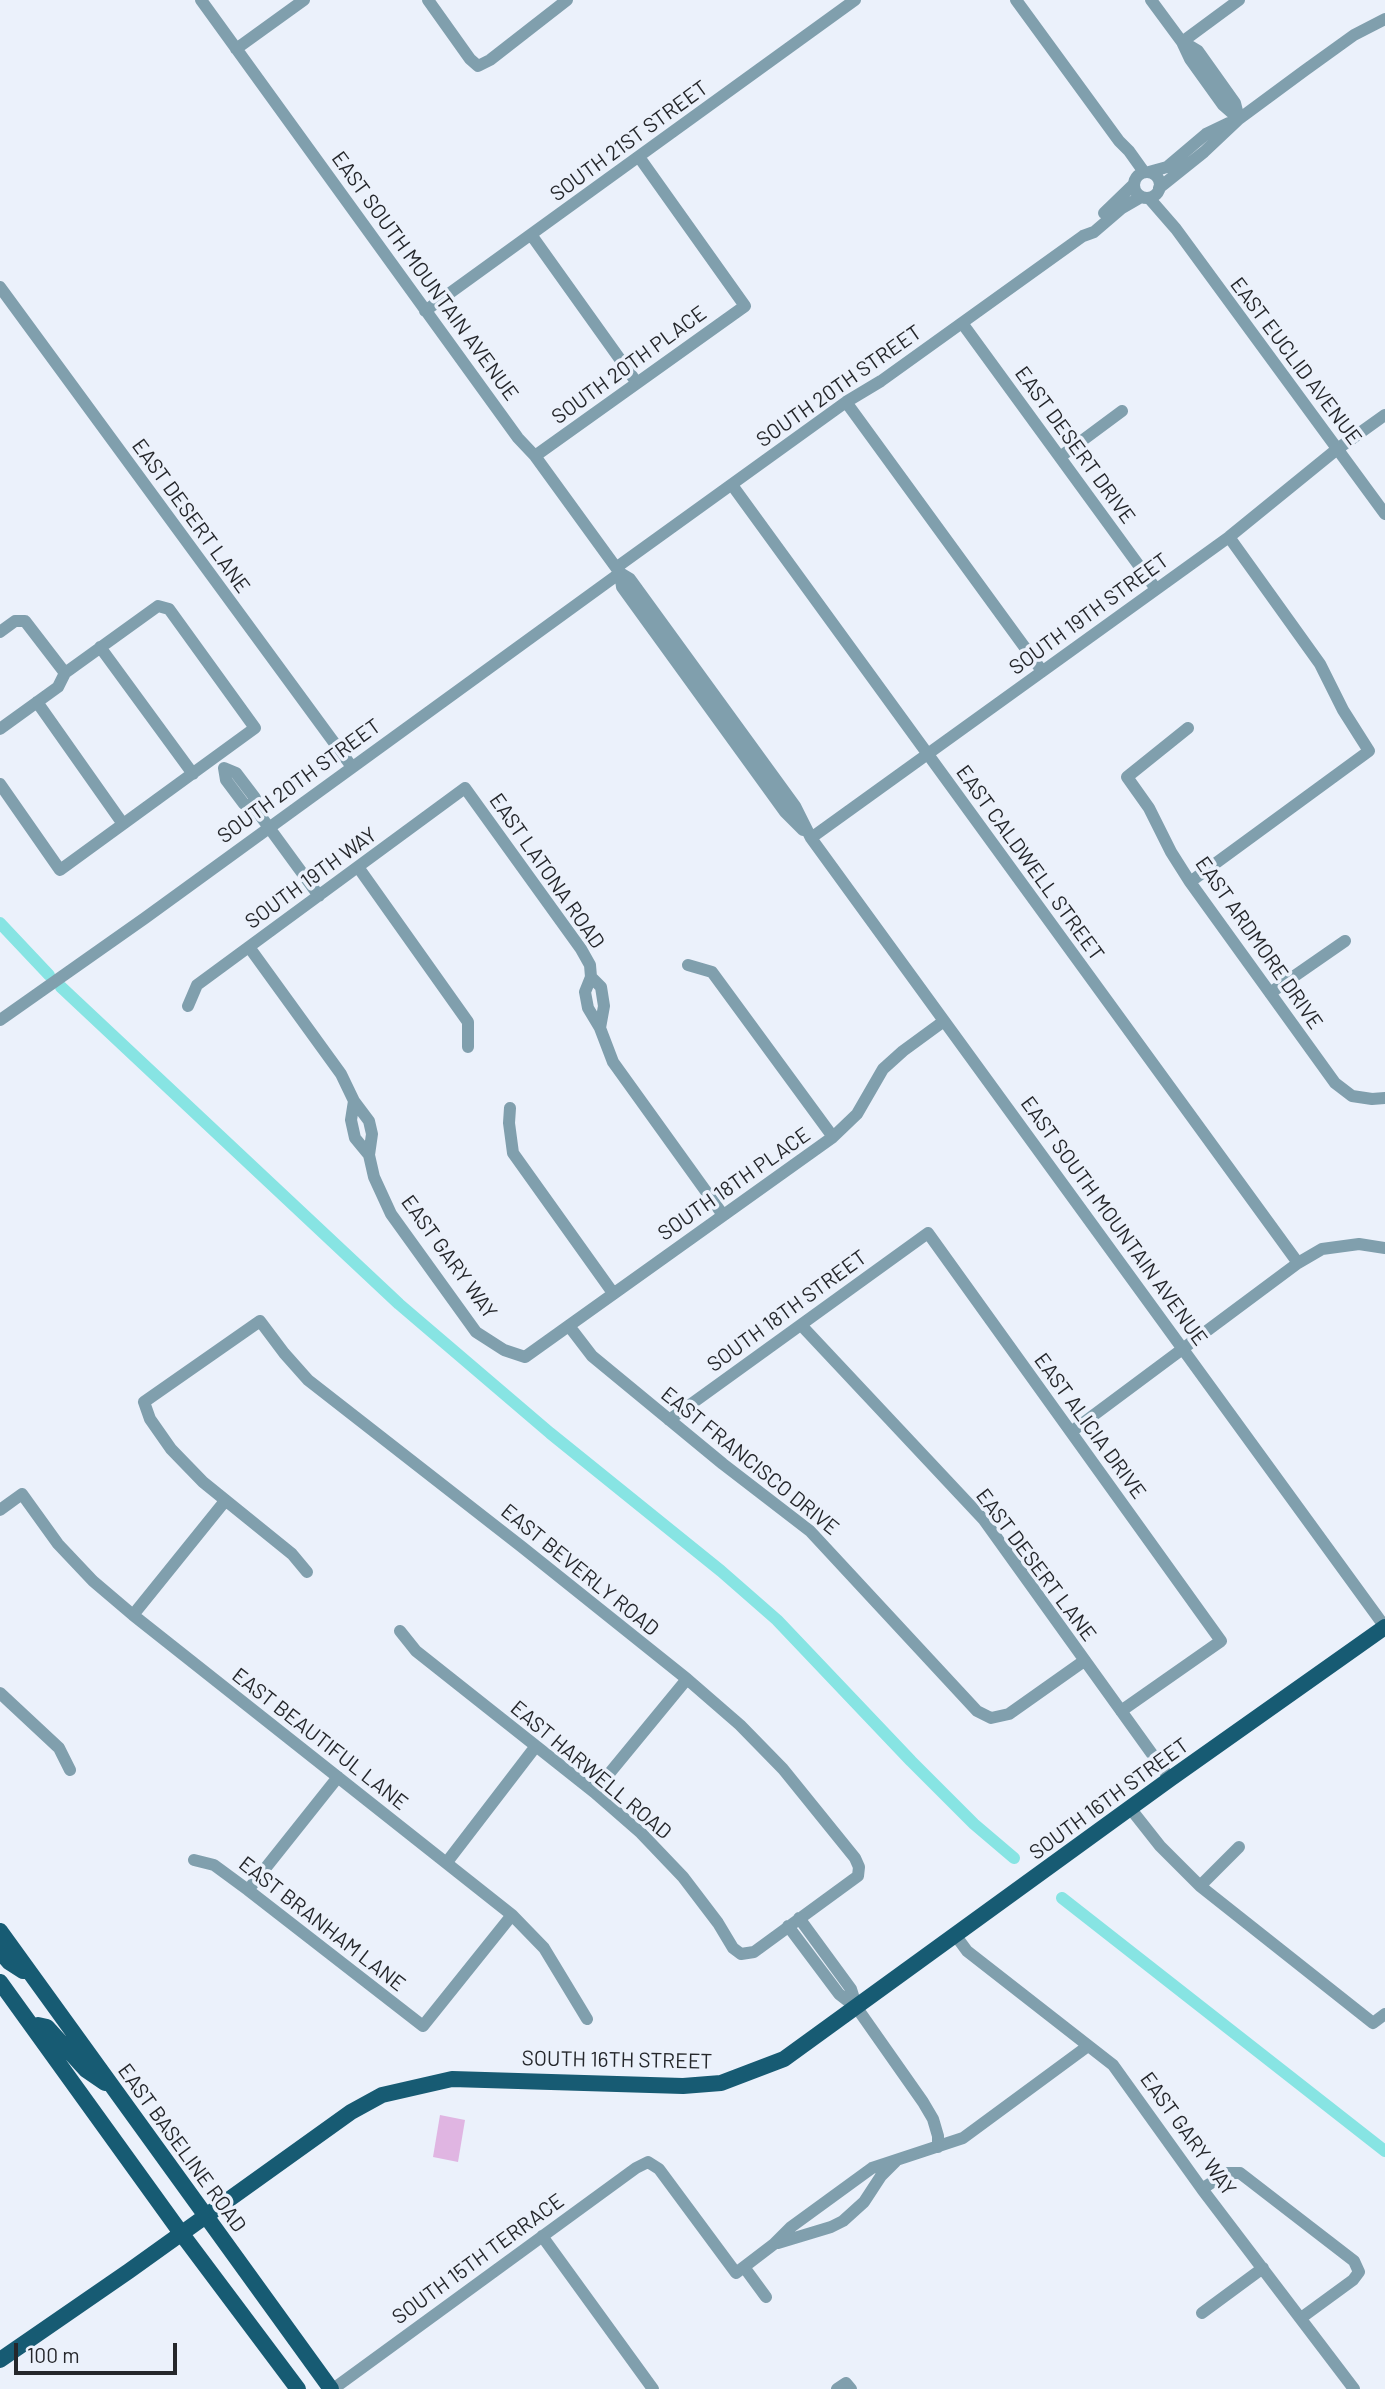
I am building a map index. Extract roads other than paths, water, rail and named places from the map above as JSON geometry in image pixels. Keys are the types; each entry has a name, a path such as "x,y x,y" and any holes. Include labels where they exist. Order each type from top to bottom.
{"main road":[{"name":"SOUTH 16TH STREET","path":"0,2360 351,2112 382,2095 452,2078 669,2086 721,2083 784,2059 1385,1627"},
{"name":"EAST BASELINE ROAD","path":"0,1931 332,2389"},
{"path":"0,1951 9,1962 33,1978"},
{"path":"0,1982 181,2234 298,2389"},
{"path":"33,2027 47,2027 86,2070 113,2088"}],"street":[{"name":"EAST SOUTH MOUNTAIN AVENUE","path":"201,0 518,438 536,456 619,570 622,587 785,812 811,838 1385,1627"},
{"path":"236,48 304,0"},
{"path":"428,0 470,59 478,66 490,60 567,0"},
{"name":"SOUTH 21ST STREET","path":"425,311 855,0"},
{"path":"1016,0 1129,151 1141,177 1135,191 1152,193 1158,180 1141,177"},
{"path":"1151,0 1223,105 1239,119"},
{"path":"1182,42 1239,0"},
{"name":"SOUTH 20TH STREET","path":"0,1020 352,767 846,402 881,381 1083,236 1094,232 1122,208 1152,193 1204,152 1239,119 1342,43 1385,19"},
{"name":"SOUTH 20TH STREET","path":"1083,236 1090,225 1141,177 1167,167 1206,134 1239,119"},
{"name":"SOUTH 20TH PLACE","path":"536,456 745,306 639,157"},
{"name":"EAST EUCLID AVENUE","path":"1152,193 1385,514"},
{"path":"532,236 637,383"},
{"name":"EAST DESERT LANE","path":"0,287 352,767"},
{"name":"EAST DESERT DRIVE","path":"962,323 1156,589"},
{"path":"846,402 1042,671"},
{"path":"1060,457 1122,411"},
{"name":"SOUTH 19TH STREET","path":"811,838 1229,537 1336,450 1385,415"},
{"name":"EAST CALDWELL STREET","path":"732,485 1298,1264"},
{"path":"1190,882 1369,751 1343,710 1320,664 1229,537"},
{"path":"0,729 58,687 65,673 158,606 169,609 255,728 220,762 193,774 60,870 0,784"},
{"path":"0,632 15,621 25,621 65,673"},
{"path":"100,647 193,774"},
{"path":"37,702 123,824"},
{"name":"EAST ARDMORE DRIVE","path":"1188,728 1127,777 1149,808 1190,882 1335,1083 1352,1096 1385,1098"},
{"path":"220,762 236,773 255,797 254,807 319,895"},
{"name":"SOUTH 19TH WAY","path":"188,1006 197,985 465,788"},
{"name":"EAST LATONA ROAD","path":"465,788 581,949 590,965 592,977 601,987 604,1006 600,1028 613,1062 723,1215"},
{"path":"358,867 468,1022 468,1047"},
{"path":"1270,993 1345,941"},
{"name":"EAST GARY WAY","path":"249,947 341,1074 354,1101 369,1121 372,1134 369,1155 374,1177 391,1214 476,1332 504,1350 525,1357"},
{"path":"688,965 712,972 833,1136"},
{"name":"SOUTH 18TH PLACE","path":"525,1357 833,1136 857,1114 883,1069 944,1021"},
{"path":"510,1108 513,1153 613,1293"},
{"name":"SOUTH 18TH STREET","path":"669,1420 928,1233"},
{"name":"EAST ALICIA DRIVE","path":"928,1233 1221,1641 1121,1711"},
{"path":"1071,1432 1322,1249 1359,1244 1385,1248"},
{"name":"EAST BEVERLY ROAD","path":"225,1502 171,1449 150,1419 144,1402 260,1321 308,1380 687,1679 783,1769 855,1858 859,1867 858,1876 794,1922"},
{"name":"EAST DESERT LANE","path":"801,1325 984,1520 1170,1779"},
{"name":"EAST FRANCISCO DRIVE","path":"569,1326 592,1356 810,1531 976,1711 991,1718 1009,1714 1084,1661"},
{"name":"EAST BEAUTIFUL LANE","path":"0,1510 22,1494 58,1544 93,1581 512,1914 544,1948 587,2019"},
{"path":"133,1615 225,1502 292,1554 307,1572"},
{"name":"EAST HARWELL ROAD","path":"401,1631 416,1651 594,1792 641,1833 683,1877 718,1923 733,1948 741,1954 754,1952 794,1922"},
{"path":"594,1792 687,1679"},
{"path":"0,1693 59,1748 70,1770"},
{"path":"447,1862 536,1746"},
{"path":"248,1890 338,1777"},
{"path":"1130,1808 1160,1846 1200,1886 1373,2023 1385,2014"},
{"path":"1200,1886 1239,1847"},
{"name":"EAST BRANHAM LANE","path":"194,1860 214,1866 248,1890 423,2026 512,1914"},
{"path":"794,1922 851,1989 857,2008 933,2119 938,2147"},
{"name":"EAST GARY WAY","path":"956,1936 967,1951 1119,2073 1202,2189 1354,2389"},
{"path":"766,2297 740,2270 791,2227 872,2168 953,2143 973,2132 1088,2046"},
{"path":"774,2244 843,2221 864,2202 881,2176 897,2160"},
{"name":"SOUTH 15TH TERRACE","path":"332,2389 636,2168 648,2162 659,2169 740,2270"},
{"path":"1202,2189 1226,2173 1240,2173 1354,2261 1359,2272 1353,2280 1301,2318"},
{"path":"542,2236 653,2389"},
{"path":"1202,2313 1263,2268"}],"waterway":[{"path":"0,923 49,975"},
{"path":"61,987 399,1304 550,1433 721,1571 777,1620 911,1761 974,1824 1014,1858"},
{"path":"1062,1898 1385,2151"}]}
